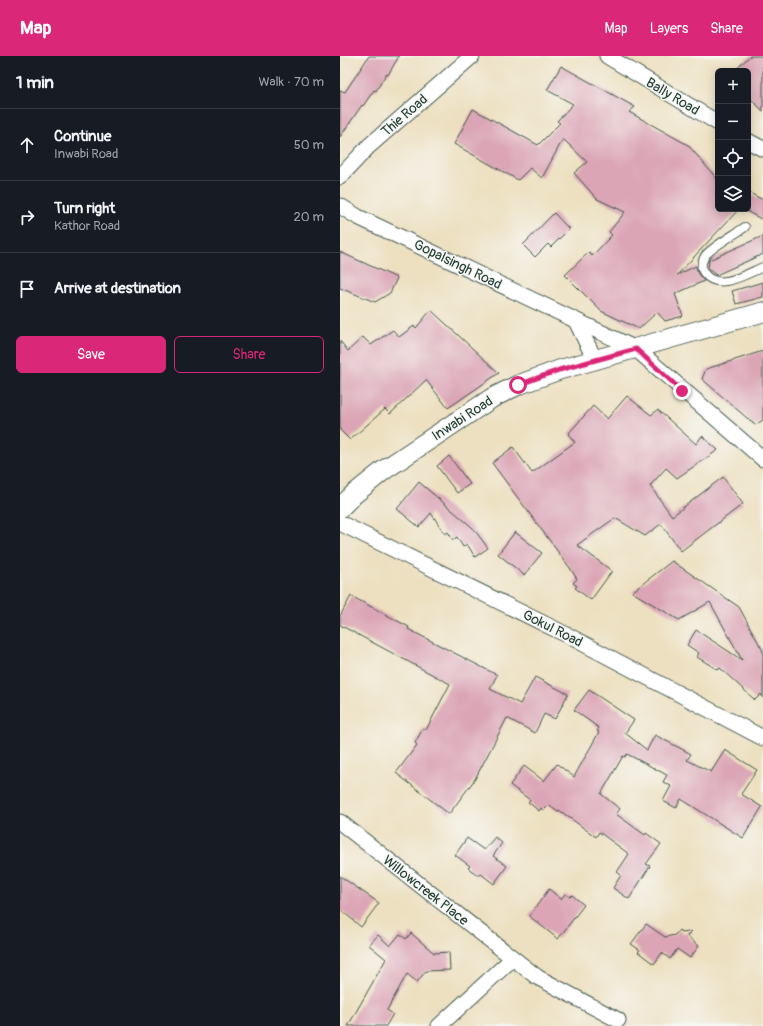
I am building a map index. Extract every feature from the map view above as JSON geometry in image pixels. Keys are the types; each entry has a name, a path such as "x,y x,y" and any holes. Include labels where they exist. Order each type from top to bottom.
{"street":[{"name":"Thie Road","path":"340,177 369,146 470,56"},
{"name":"Bally Road","path":"607,56 715,121"},
{"path":"751,143 763,149"},
{"name":"Gopalsingh Road","path":"340,206 358,217 636,349 763,459"},
{"name":"Inwabi Road","path":"340,508 353,495 384,470 492,398 535,378 763,312"},
{"path":"576,321 595,360"},
{"name":"Gokul Road","path":"340,523 567,635 763,738"},
{"name":"Willowcreek Place","path":"340,822 512,959 537,977 618,1020"},
{"path":"439,1026 512,959"}],"lane":[{"path":"745,227 706,255 702,266 702,271 709,279 715,282 726,281 763,267"}],"building":[{"path":"369,56 399,56 388,75 386,74 376,91 374,90 363,106 362,105 340,137 340,90 345,92"},
{"path":"750,56 763,56 763,111 751,99 751,68 737,68"},
{"path":"561,66 635,107 629,112 688,145 715,176 715,212 736,212 677,275 696,266 698,274 704,281 675,294 683,316 665,321 657,312 639,329 601,311 565,275 589,252 592,256 612,235 609,232 625,212 597,199 574,173 587,162 563,139 542,178 530,168 518,180 454,144 473,109 538,145 560,123 557,121 573,104 547,90"},
{"path":"751,194 763,200 763,220 748,212 751,212"},
{"path":"554,213 569,229 551,247 548,244 535,257 523,245"},
{"path":"763,236 763,254 716,275 708,269 709,260"},
{"path":"340,252 397,278 390,293 375,302 340,288"},
{"path":"763,282 763,297 736,304 732,291"},
{"path":"431,310 499,373 448,408 426,380 390,414 385,409 350,440 340,430 340,341 348,351 363,337 371,345 393,330 399,337 414,326 416,328"},
{"path":"763,351 763,420 755,425 702,379 706,369"},
{"path":"627,396 651,415 658,410 696,444 702,436 718,450 677,478 666,468 650,486 672,516 723,477 743,504 681,551 661,524 645,536 615,518 577,545 612,571 591,600 575,588 577,586 573,583 577,579 570,568 492,463 513,447 532,473 575,442 568,434 593,406 607,419"},
{"path":"449,456 470,484 457,493 437,466"},
{"path":"419,482 473,528 488,548 475,557 467,544 463,547 457,537 453,540 448,532 445,534 431,513 419,527 397,509"},
{"path":"515,532 542,553 524,575 498,554"},
{"path":"672,561 739,607 763,651 763,698 761,694 755,700 720,668 718,670 697,657 699,653 687,645 696,630 742,660 710,602 679,620 632,592"},
{"path":"351,596 409,627 408,629 497,675 490,689 520,704 535,677 568,694 555,719 544,714 535,733 507,718 475,779 449,814 396,773 417,745 415,743 423,728 426,730 450,684 340,625 340,616"},
{"path":"589,690 634,720 625,733 647,750 655,735 691,754 687,760 711,772 725,750 757,770 741,794 762,807 743,838 681,799 676,808 663,801 671,786 663,782 667,775 627,754 625,757 623,756 601,794 620,809 616,814 645,835 646,833 661,844 646,864 650,866 629,899 613,888 621,875 617,872 629,854 599,832 596,837 559,810 558,812 548,805 543,810 541,808 539,811 528,802 530,800 510,785 524,766 544,781 557,764 574,777 599,732 597,731 599,728 574,710"},
{"path":"495,837 502,843 493,856 507,866 494,884 481,874 479,876 468,868 470,866 455,855 467,838 484,850"},
{"path":"340,876 379,903 361,927 340,909"},
{"path":"549,889 561,899 565,894 570,897 572,895 584,905 558,939 529,916"},
{"path":"646,924 665,937 675,935 679,930 683,933 692,931 687,936 699,946 690,958 677,949 670,959 662,953 654,964 638,952 640,950 631,944"},
{"path":"411,933 434,953 449,952 450,970 426,971 417,982 407,974 387,1010 393,1014 386,1026 348,1026 386,959 369,945 378,935 390,946 400,934 406,939"}],"route":[{"path":"518,385 559,370 636,349 682,391"}]}
